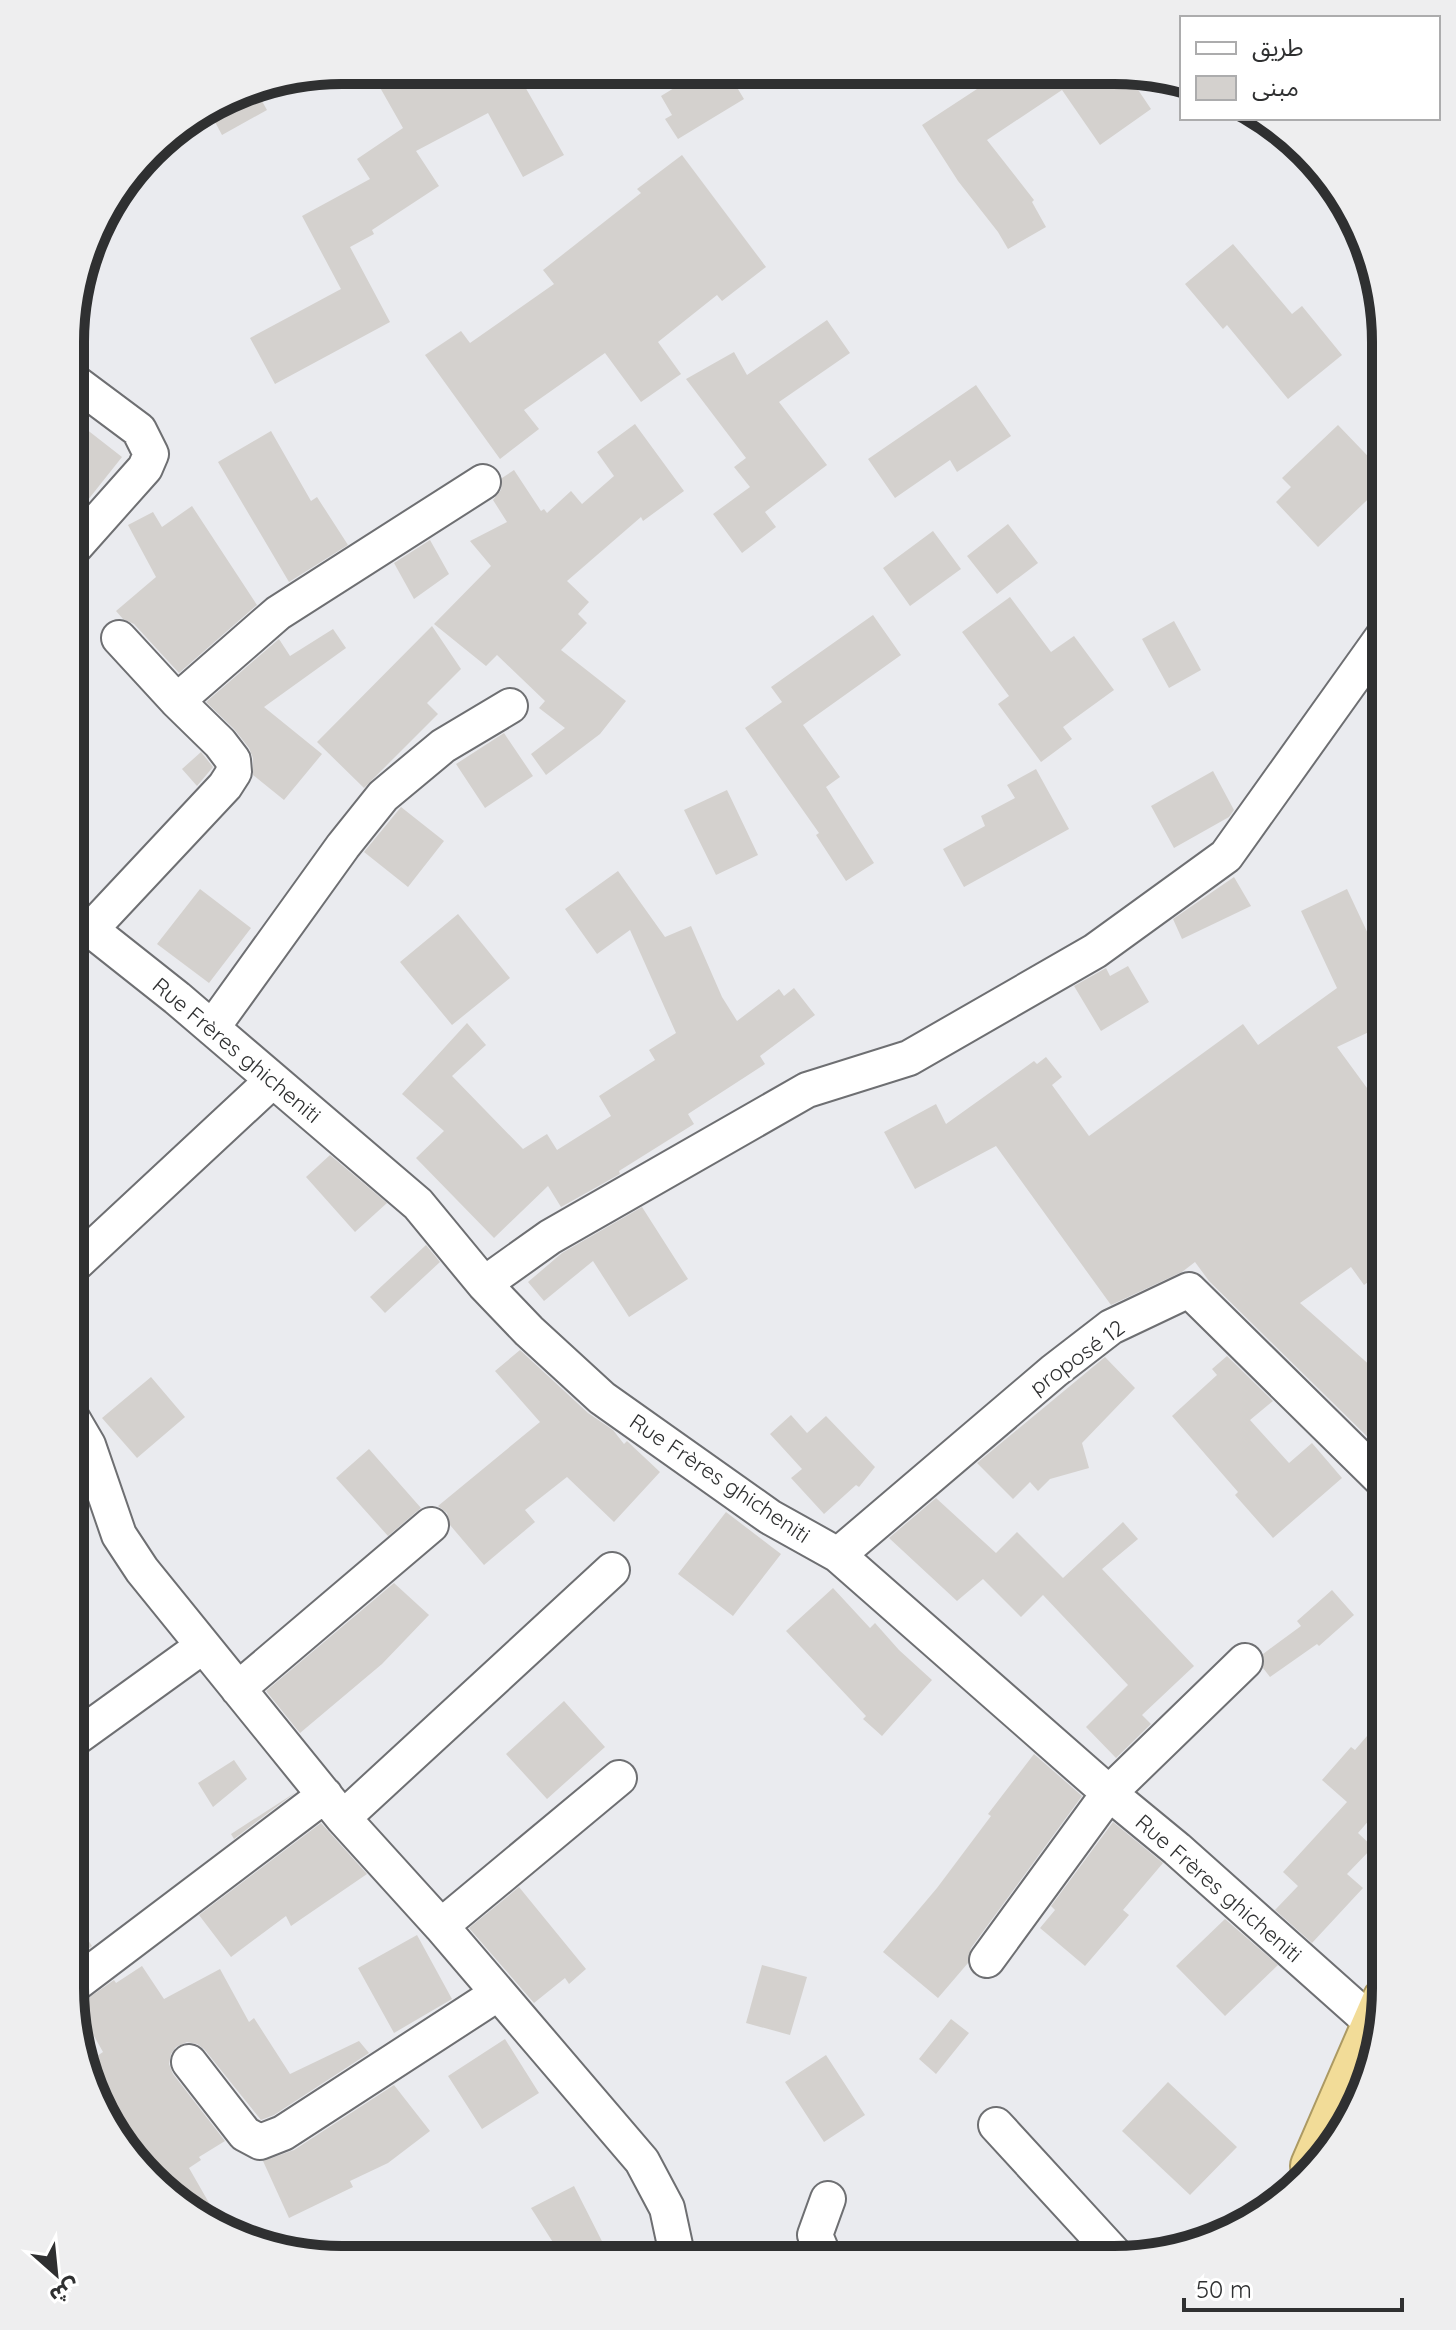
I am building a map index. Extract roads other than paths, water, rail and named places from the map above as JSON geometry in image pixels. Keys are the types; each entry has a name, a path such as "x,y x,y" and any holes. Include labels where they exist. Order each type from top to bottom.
{"highway":[{"path":"1328,2133 1361,2061"}],"street":[{"path":"84,389 139,430 151,454 145,468 84,537"},
{"path":"177,701 278,613 483,482"},
{"path":"84,918 225,786 234,772 233,760 220,743 119,638"},
{"path":"484,1284 550,1237 807,1090 909,1058 1107,942 1226,856 1372,652"},
{"path":"212,1028 343,846 383,796 443,746 510,706"},
{"name":"Rue Frères ghicheniti","path":"84,923 418,1204 484,1284 529,1331 602,1398 770,1517 838,1555 1109,1793 1370,2011"},
{"path":"84,1256 273,1080"},
{"name":"proposé 12","path":"838,1555 1054,1371 1111,1327 1189,1290 1371,1470"},
{"path":"84,1438 119,1535 142,1570 334,1806 642,2161 667,2208 675,2246"},
{"path":"238,1689 431,1525"},
{"path":"84,1978 334,1806 612,1570"},
{"path":"84,1732 203,1646"},
{"path":"987,1960 1109,1793 1245,1661"},
{"path":"441,1926 619,1778"},
{"path":"189,2062 245,2134 260,2142 283,2133 497,1994"},
{"path":"996,2125 1107,2246"},
{"path":"820,2246 815,2235 828,2199"}]}
